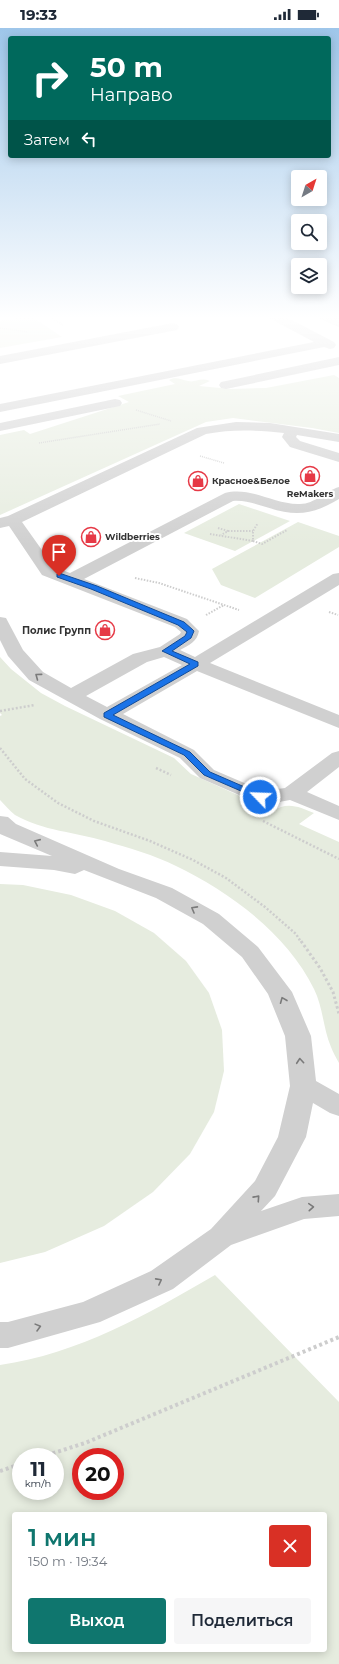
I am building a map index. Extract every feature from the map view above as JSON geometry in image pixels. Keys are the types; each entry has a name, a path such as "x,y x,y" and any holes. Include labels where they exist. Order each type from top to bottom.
{"street":[{"path":"0,408 79,392"},
{"path":"0,427 115,403"},
{"path":"71,696 140,658 166,651 189,637 190,631 181,623 48,571 6,522 202,431 227,425 259,425 339,438"},
{"path":"292,430 289,437 295,444 339,458"},
{"path":"70,580 230,496 246,495 290,508 300,509 311,508 339,492"},
{"path":"107,715 196,664 339,578"},
{"path":"0,622 15,652 36,676 107,715 187,754 207,774 260,797 279,796 292,793 339,757"},
{"path":"166,651 339,722"},
{"path":"292,793 339,814"},
{"path":"0,822 8,829 111,874 164,893 211,919 250,952 280,992 296,1030 298,1036 303,1086 292,1137 265,1188 221,1237 162,1280 89,1313 8,1335 0,1335"},
{"path":"0,860 54,863 111,874"},
{"path":"303,1086 339,1106"},
{"path":"221,1237 302,1208 339,1205"}],"path":[{"path":"115,403 202,431"},
{"path":"220,462 224,463"},
{"path":"253,541 253,531 261,518"},
{"path":"207,534 253,541 262,544 287,530"},
{"path":"228,531 253,531"},
{"path":"134,578 159,583 245,612"},
{"path":"0,748 25,779 58,802 94,821 150,841 193,860 226,878 266,907 296,934 320,968 333,992 339,1014"},
{"path":"64,1450 85,1443 339,1337"},
{"path":"0,1470 12,1467"}],"shaded area":[{"path":"135,392 339,392 339,433 233,418 206,422 0,515 0,435 24,430 30,434 129,402 118,396"},
{"path":"239,504 290,521 235,551 184,533"},
{"path":"298,522 339,536 339,547 255,598 221,585 212,569"},
{"path":"0,657 11,669 41,693 174,758 191,774 273,811 283,806 294,806 314,813 299,824 339,842 339,1063 328,1040 317,996 303,969 273,933 236,902 196,876 159,858 94,838 37,825 15,815 0,800 0,716 2,715 0,713"},
{"path":"0,884 23,885 71,895 115,911 154,933 186,961 209,993 222,1030 224,1071 214,1112 190,1154 153,1192 104,1226 45,1252 0,1263"},
{"path":"215,1275 339,1402 339,1664 0,1664 0,1365 29,1360 57,1352 85,1342 138,1318"}],"place":[{"name":"ReMakers","path":"310,476"},
{"name":"Красное&Белое","path":"198,481"},
{"name":"Wildberries","path":"91,537"},
{"name":"Полис Групп","path":"105,630"}],"route":[{"path":"59,576 94,588 181,623 190,631 189,637 166,651 196,664 107,715 187,754 207,774 260,797"}]}
